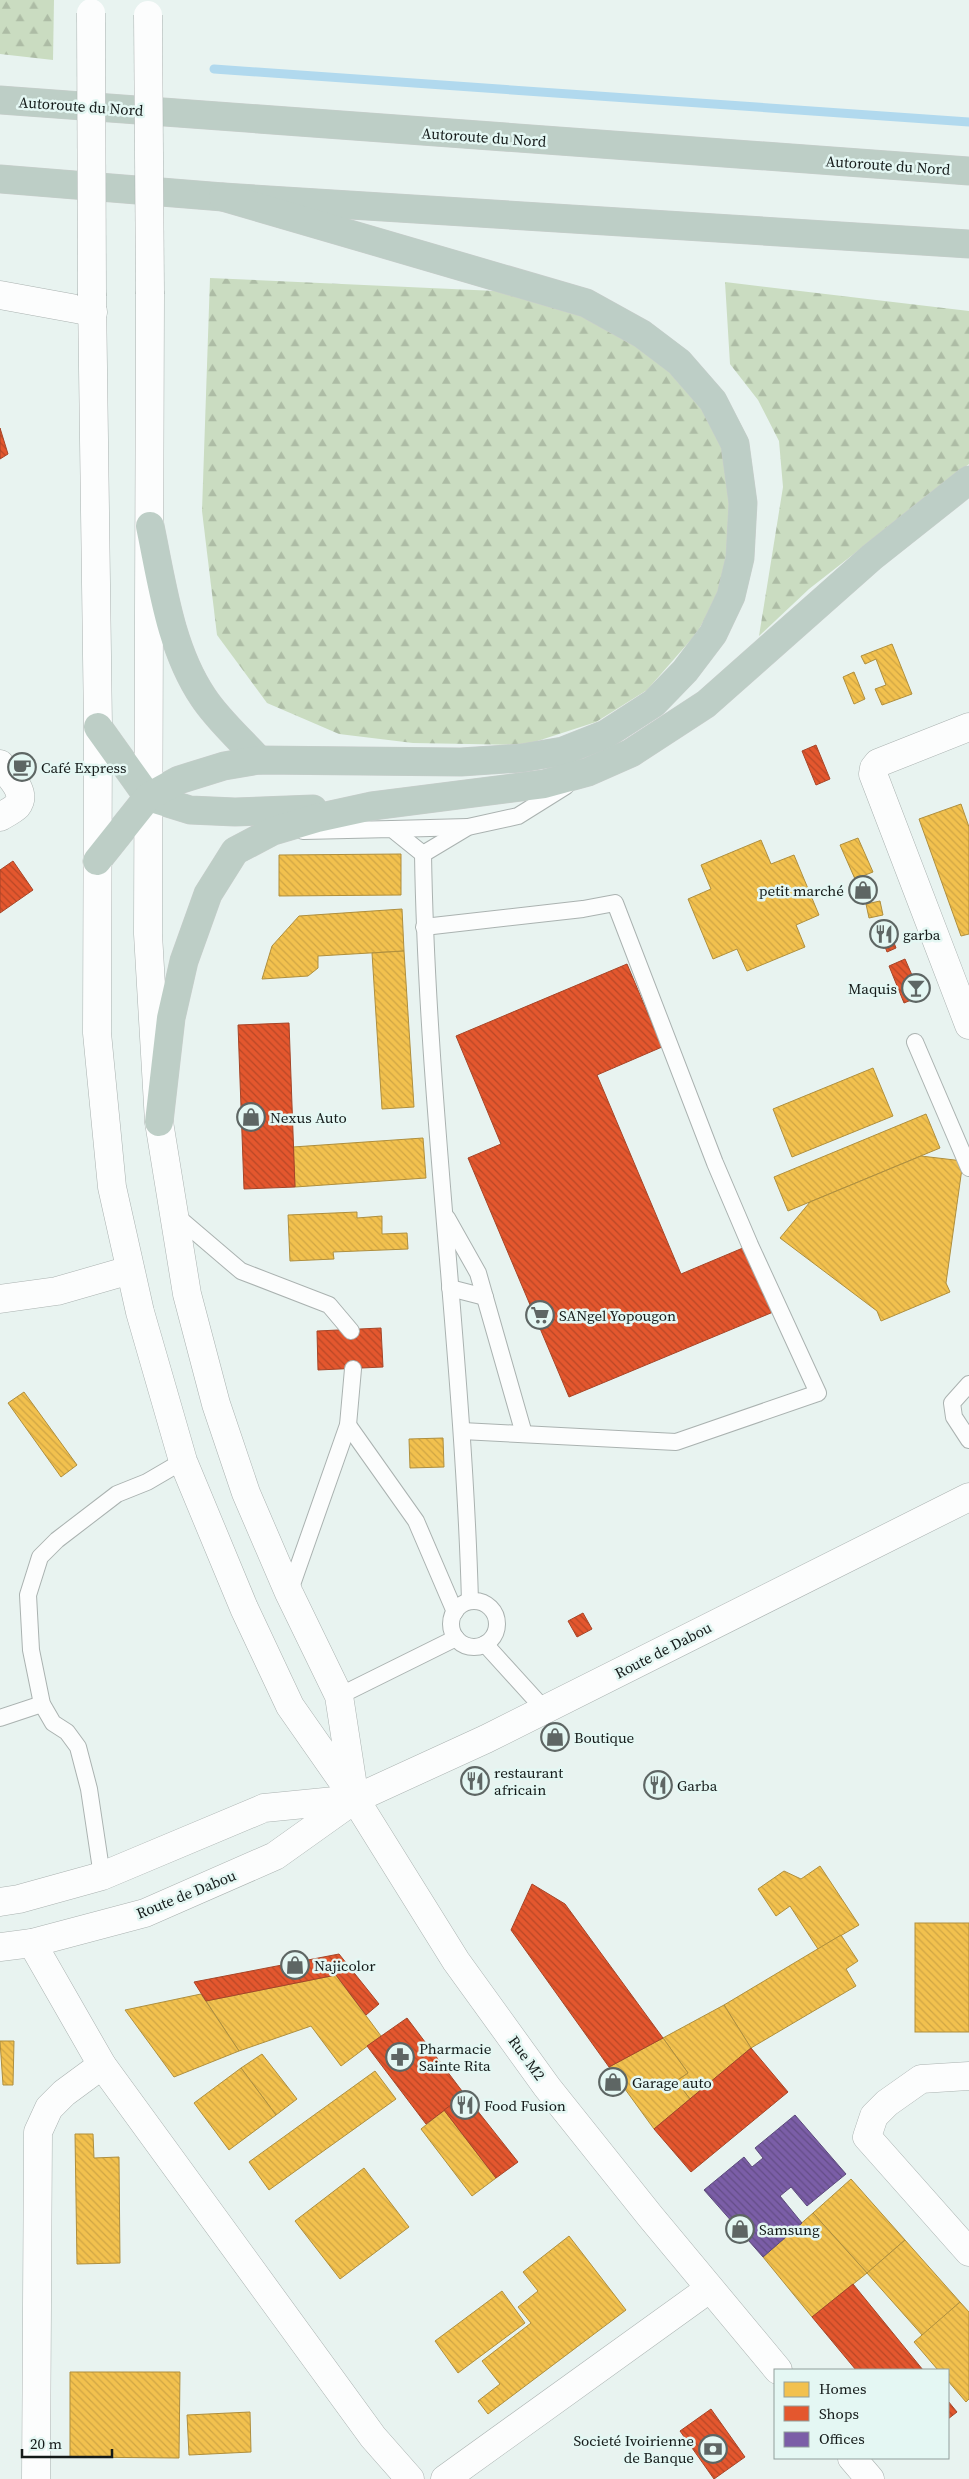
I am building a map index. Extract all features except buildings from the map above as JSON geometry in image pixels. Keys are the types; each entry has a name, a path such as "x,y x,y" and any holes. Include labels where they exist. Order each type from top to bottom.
{"highway":[{"name":"Autoroute du Nord","path":"0,100 969,170"},
{"path":"0,180 223,197 969,244"},
{"path":"97,861 148,797 179,780 224,766 259,760 461,762 522,758 564,751 606,734 654,703 685,671 713,634 730,596 740,558 742,503 734,444 713,401 679,362 642,334 586,303 223,197"},
{"path":"98,727 148,797 199,811 235,812 372,806 544,784 588,772 631,753 706,704 872,557 969,480"},
{"path":"150,526 168,610 183,661 203,698 259,760"},
{"path":"158,1122 175,999 184,962 208,894 235,851 273,831 317,818 372,806"}],"main road":[{"name":"Rue M2","path":"91,7 98,727 97,1032 112,1187 130,1270 183,1460 244,1608 290,1706 355,1799 456,1961 524,2055 632,2194 777,2369"},
{"path":"148,8 150,294 148,934 158,1122 187,1294 216,1404 246,1493 288,1593 339,1696 355,1799"},
{"path":"0,295 93,304"},
{"path":"969,727 878,763 874,768 873,774 962,988 969,1025"},
{"path":"0,764 20,790 21,797 17,806 0,817"},
{"path":"0,1299 57,1291 130,1270"},
{"name":"Route de Dabou","path":"0,1947 32,1943 145,1913 276,1856 355,1799 486,1739 969,1496"},
{"name":"Route de Dabou","path":"0,1902 19,1899 102,1876 264,1808 355,1799"},
{"path":"32,1943 102,2065 373,2437 410,2479"},
{"path":"36,2479 38,2132 49,2108 64,2093 102,2065"},
{"path":"969,2076 921,2079 886,2103 874,2116 867,2137 969,2252"},
{"path":"445,2479 710,2289"},
{"path":"853,2459 870,2479"}],"lane":[{"path":"273,831 468,827 518,816 588,772"},
{"path":"424,854 468,827"},
{"path":"392,829 424,854"},
{"path":"424,854 424,927 444,1212 462,1430 470,1601"},
{"path":"424,927 583,909 615,903 719,1172 818,1394 676,1442 462,1430"},
{"path":"915,1042 969,1168"},
{"path":"172,1211 241,1271 329,1305 351,1331"},
{"path":"444,1212 478,1273 524,1434"},
{"path":"450,1288 485,1297"},
{"path":"288,1593 348,1425 353,1369"},
{"path":"969,1384 952,1403 954,1417 969,1440"},
{"path":"348,1425 416,1521 455,1612"},
{"path":"102,1876 89,1789 78,1747 67,1732 53,1723 42,1704 31,1650 28,1595 40,1557 57,1540 117,1494 146,1482 183,1460"},
{"path":"470,1601 487,1605 494,1612 497,1621 496,1630 492,1638 485,1644 475,1647 464,1645 456,1638 451,1620 461,1605 470,1601"},
{"path":"339,1696 456,1638"},
{"path":"485,1644 544,1709"},
{"path":"0,1718 42,1704"}],"green space":[{"path":"0,0 54,0 53,60 0,54"},
{"path":"210,278 496,291 584,317 638,345 674,372 705,411 725,451 732,508 730,561 718,597 696,634 647,690 596,722 525,745 413,743 339,734 267,703 217,635 202,511"},
{"path":"725,282 969,311 969,464 809,589 759,636 783,487 779,441 758,400 730,364"}],"waterway":[{"path":"214,69 969,122"}],"place":[{"name":"Café Express","path":"22,767"},
{"name":"petit marché","path":"863,890"},
{"name":"garba","path":"884,934"},
{"name":"Maquis","path":"916,988"},
{"name":"Nexus Auto","path":"251,1117"},
{"name":"SANgel Yopougon","path":"540,1315"},
{"name":"Boutique","path":"555,1737"},
{"name":"restaurant africain","path":"475,1781"},
{"name":"Garba","path":"658,1785"},
{"name":"Najicolor","path":"295,1965"},
{"name":"Pharmacie Sainte Rita","path":"400,2057"},
{"name":"Garage auto","path":"613,2082"},
{"name":"Food Fusion","path":"465,2105"},
{"name":"Samsung","path":"740,2229"},
{"name":"Societé Ivoirienne de Banque","path":"713,2449"}]}
